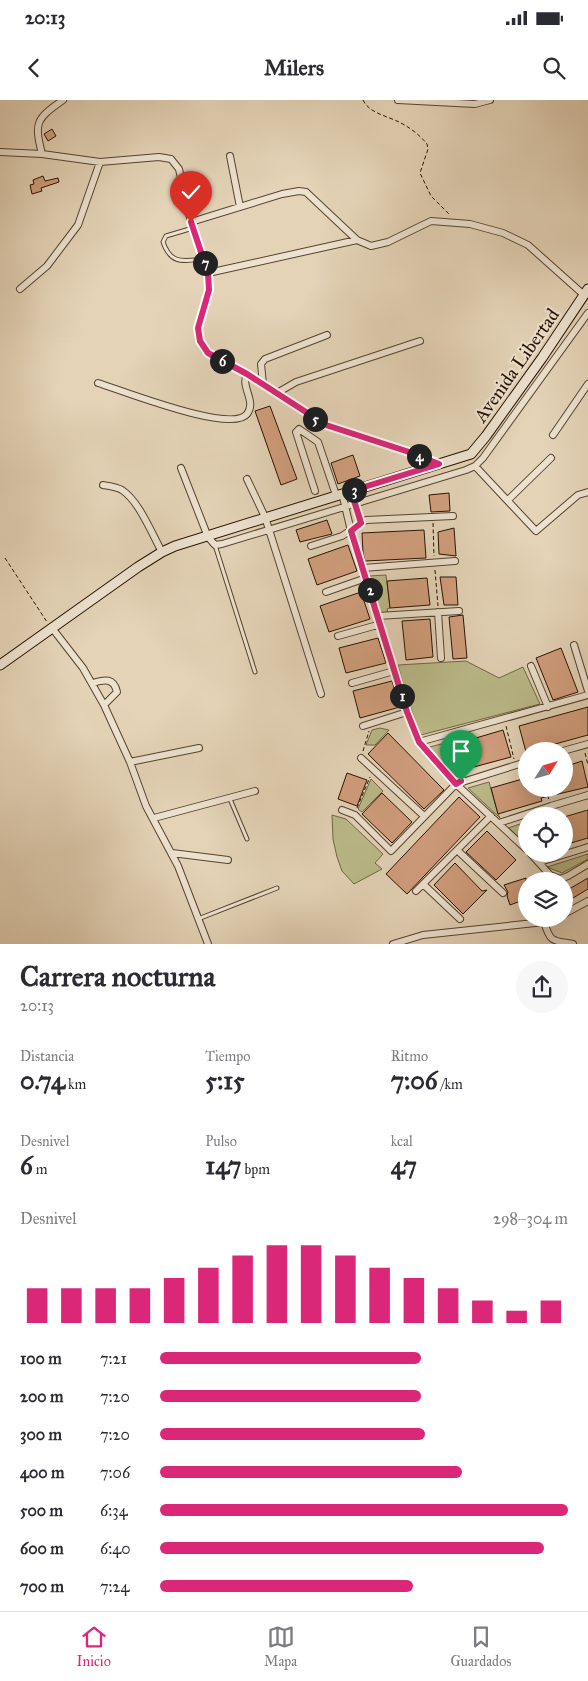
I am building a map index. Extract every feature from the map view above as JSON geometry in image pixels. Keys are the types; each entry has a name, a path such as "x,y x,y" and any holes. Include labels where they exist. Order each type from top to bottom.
{"main road":[{"name":"Avenida Libertad","path":"439,464 466,456 475,451 542,358 586,292"},
{"path":"0,665 162,552 186,542 208,537 264,517 439,464"}],"street":[{"path":"42,154 37,134 38,124 48,110 63,100"},
{"path":"398,100 457,101 475,104 490,100"},
{"path":"0,152 42,154 100,162 159,157 171,159 179,169 192,225 208,273 209,290 199,321 200,341 205,350 212,356 247,374 326,425 406,451 439,464"},
{"path":"230,156 240,207"},
{"path":"20,289 47,266 78,225 100,162"},
{"path":"192,225 282,194 306,192 357,240 371,246 378,245 431,221 457,222 482,226 516,238 586,292"},
{"path":"208,273 357,240"},
{"path":"182,468 208,537 215,544 222,544 466,470 475,466 483,458 588,313"},
{"path":"263,384 261,364 265,359 327,335"},
{"path":"277,393 296,382 420,340"},
{"path":"98,383 175,409 234,420 243,417 249,410 250,399 244,383 247,374"},
{"path":"553,436 588,384"},
{"path":"315,491 296,432 299,429 318,442 343,493 351,531 407,712 419,742 456,784 518,841"},
{"path":"508,500 551,458"},
{"path":"475,466 536,531 578,496 588,492"},
{"path":"247,479 264,517 321,694"},
{"path":"103,485 120,489 128,495 162,552"},
{"path":"343,493 355,503 361,523"},
{"path":"312,546 342,536 361,523 372,519 453,516"},
{"path":"363,568 455,561"},
{"path":"326,592 366,578"},
{"path":"378,616 459,611"},
{"path":"438,612 441,658"},
{"path":"338,636 380,624"},
{"path":"52,628 77,659 93,683 104,705 130,762 146,806 172,853 208,944"},
{"path":"574,645 588,691"},
{"path":"531,666 548,707"},
{"path":"352,683 394,671"},
{"path":"93,683 104,680 112,682 115,686 117,692 104,705"},
{"path":"419,742 588,695"},
{"path":"363,726 407,712"},
{"path":"130,762 199,748"},
{"path":"361,758 424,816"},
{"path":"342,810 355,815 391,851 456,784 516,765"},
{"path":"154,818 255,791"},
{"path":"499,823 588,795"},
{"path":"416,891 491,816"},
{"path":"573,852 588,847"},
{"path":"457,850 503,893"},
{"path":"172,853 228,860"},
{"path":"540,862 546,872"},
{"path":"573,872 588,864"},
{"path":"423,884 460,919"},
{"path":"573,909 588,901"},
{"path":"393,944 423,935 518,925"},
{"path":"546,927 550,938 556,942 573,944"}],"lane":[{"path":"192,225 166,236 163,242 166,250 174,260 204,259"},
{"path":"215,544 256,672"},
{"path":"229,798 247,839"},
{"path":"198,919 276,888"}],"path":[{"path":"363,100 369,108 401,123 427,144 428,149 420,172 431,196 457,222"},
{"path":"432,517 438,612"},
{"path":"5,558 52,628"},
{"path":"504,718 516,765"},
{"path":"361,758 372,723"},
{"path":"585,745 588,765"},
{"path":"355,815 373,770"},
{"path":"549,798 551,806"}],"shaded area":[{"path":"386,575 390,608 387,609 388,613 380,614 369,576"},
{"path":"466,661 499,678 523,667 540,704 417,736 398,665"},
{"path":"380,728 389,730 375,745 366,745 372,730"},
{"path":"449,742 460,780 426,748"},
{"path":"371,779 383,791 362,812 358,809"},
{"path":"489,782 498,814 500,818 468,788"},
{"path":"332,815 346,819 383,854 375,863 382,869 354,884 342,871 337,857 333,839"},
{"path":"518,825 518,837 508,828"},
{"path":"588,854 588,859 564,872 547,867 563,862 573,862 573,859"}],"building":[{"path":"52,129 56,136 48,141 44,134"},
{"path":"43,176 45,181 58,178 59,182 41,188 42,191 32,194 30,185 34,184 33,180"},
{"path":"270,406 297,479 281,485 255,411"},
{"path":"353,455 360,476 338,484 331,463"},
{"path":"449,493 450,511 431,512 429,495"},
{"path":"327,520 332,534 300,542 296,530"},
{"path":"454,528 456,556 439,554 438,532"},
{"path":"424,530 426,558 365,561 362,533"},
{"path":"348,545 357,571 317,585 308,559"},
{"path":"440,577 456,577 458,605 444,605"},
{"path":"427,578 430,605 390,608 387,581"},
{"path":"361,592 370,619 329,632 320,606"},
{"path":"463,615 467,658 453,659 449,617"},
{"path":"430,619 433,657 406,660 402,621"},
{"path":"378,638 386,663 346,673 339,648"},
{"path":"561,648 578,692 553,700 536,658"},
{"path":"392,681 400,707 360,718 353,691"},
{"path":"588,707 588,735 562,742 523,742 519,726"},
{"path":"503,730 511,757 459,771 452,745"},
{"path":"388,733 444,790 424,809 368,754"},
{"path":"582,761 588,787 573,791 573,764"},
{"path":"347,773 367,780 357,806 338,799"},
{"path":"518,780 518,798 541,798 542,801 498,814 491,788"},
{"path":"382,793 412,822 392,843 362,814"},
{"path":"459,797 480,817 407,894 386,874"},
{"path":"588,810 588,838 573,842 573,814"},
{"path":"487,831 516,860 496,880 466,852"},
{"path":"455,863 482,891 487,890 463,914 434,885"},
{"path":"588,878 588,889 573,898 573,887"},
{"path":"518,881 518,902 510,905 507,896 508,892 504,885"}],"route":[{"path":"191,222 209,281 209,290 198,328 198,336 205,350 212,356 247,374 326,425 406,451 439,464 351,491 361,523 351,531 407,712 419,742 456,784 461,781"}]}
